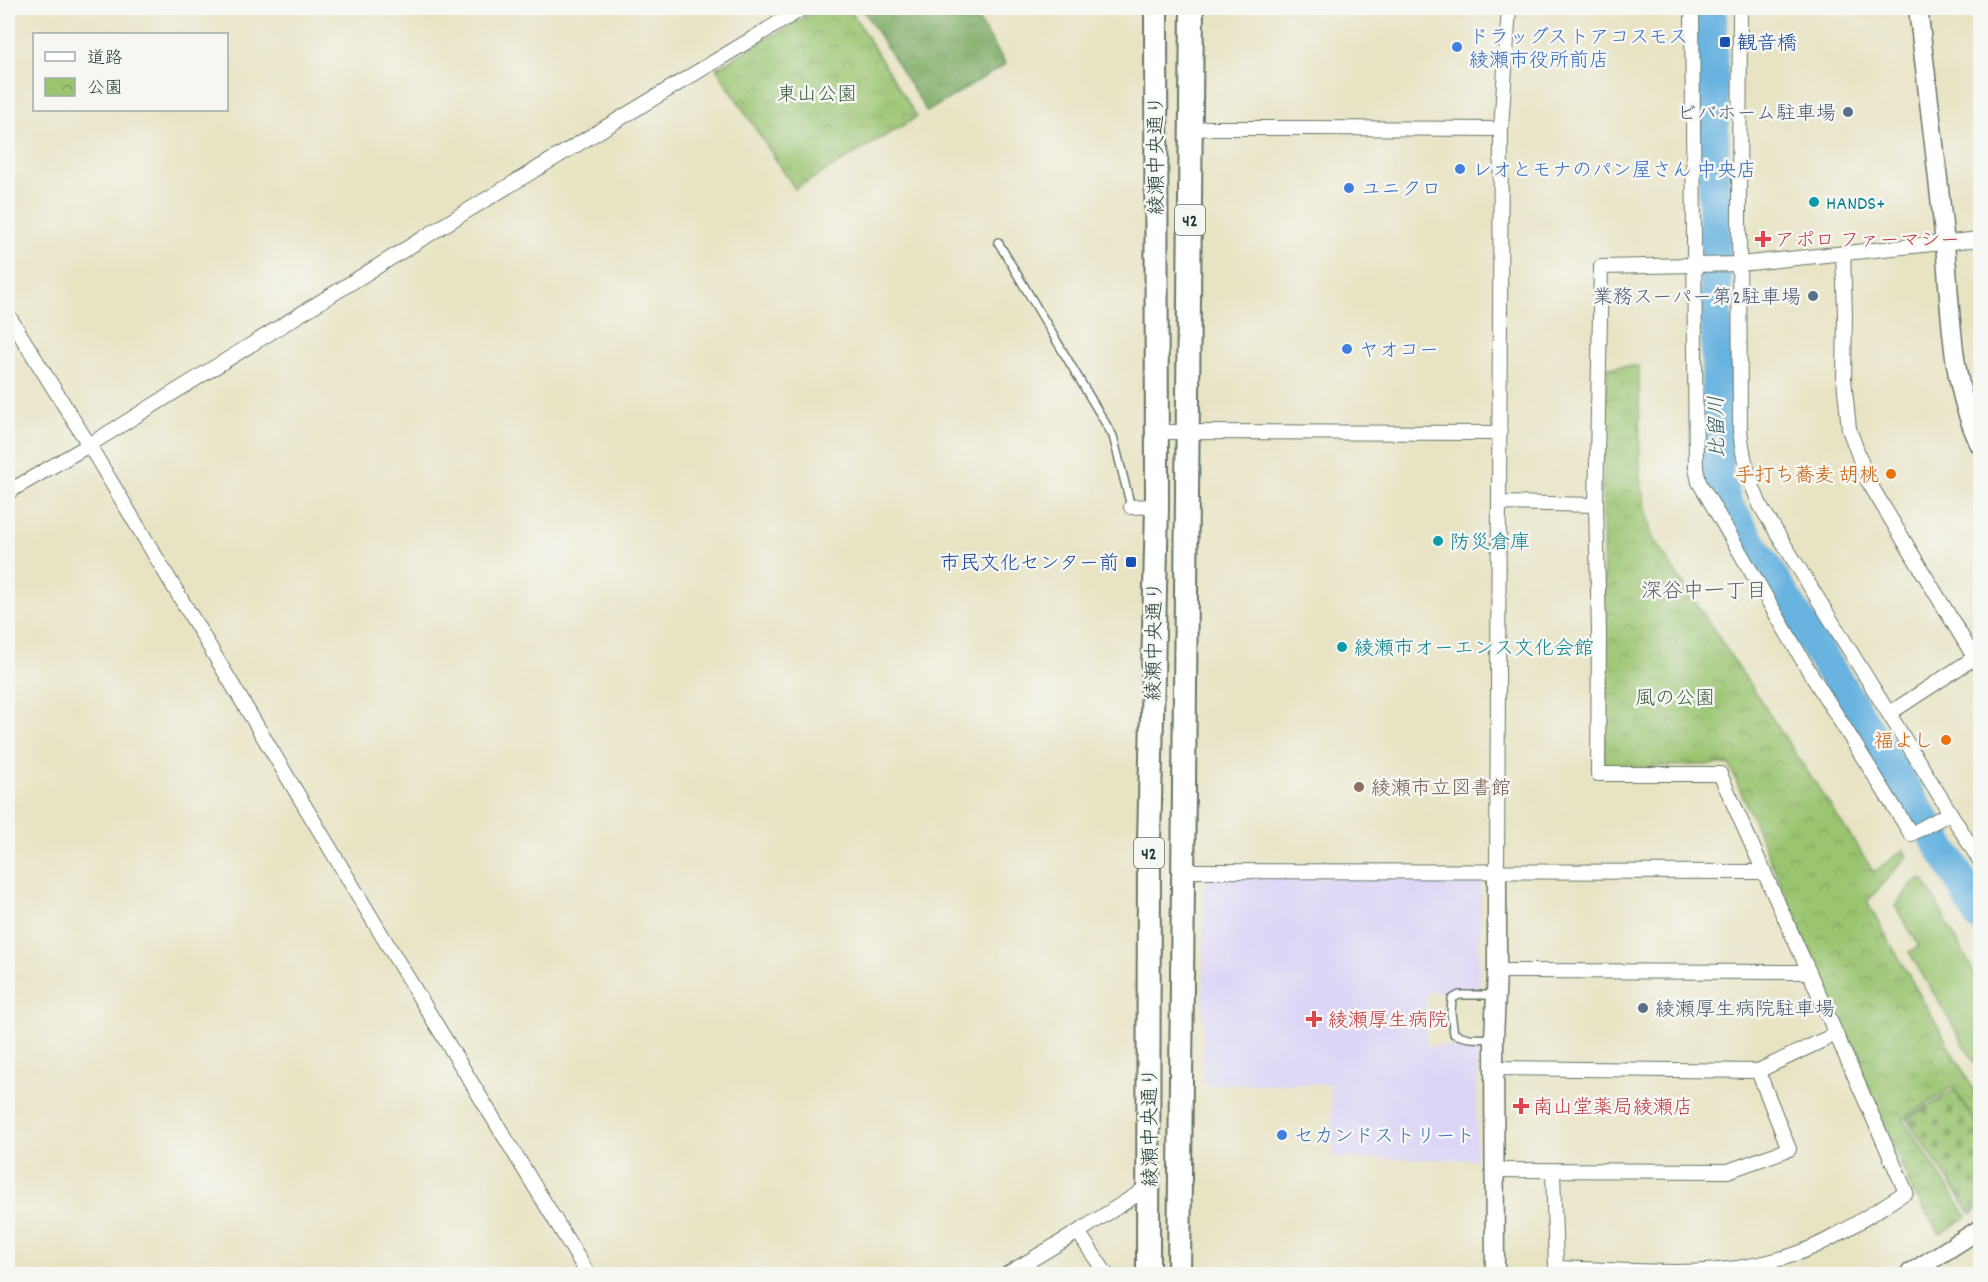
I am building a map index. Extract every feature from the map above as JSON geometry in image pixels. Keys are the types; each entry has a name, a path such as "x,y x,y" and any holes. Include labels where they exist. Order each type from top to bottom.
{"main road":[{"name":"綾瀬中央通り","path":"1148,1275 1149,842 1156,506 1155,8"},
{"name":"綾瀬中央通り","path":"1179,1275 1192,8"}],"street":[{"path":"8,492 89,445 457,217 803,8"},
{"path":"1495,1275 1494,1039 1497,971 1501,129 1509,8"},
{"path":"1692,8 1700,265 1696,468 1699,482 1809,671 1911,834 1950,813"},
{"path":"1740,8 1740,430 1743,459 1761,507 1980,861"},
{"path":"1918,8 1945,243 1952,332 1962,392 1980,441"},
{"path":"1191,130 1209,128 1501,129"},
{"path":"1553,1172 1556,1268 1702,1274 1745,1267 1793,1255 1822,1243 1906,1192 1720,774 1598,774 1599,633 1596,505 1601,267 1740,264 1980,239"},
{"path":"1843,254 1844,379 1850,429 1868,481 1979,660 1890,713"},
{"path":"8,315 89,445 588,1275"},
{"path":"1156,432 1500,433"},
{"path":"1500,503 1596,505"},
{"path":"1131,507 1156,506"},
{"path":"1184,871 1764,872"},
{"path":"1497,971 1809,972"},
{"path":"1494,1068 1758,1071 1836,1034"},
{"path":"1495,1170 1728,1171 1788,1149 1758,1071"},
{"path":"1008,1275 1136,1195 1149,1184"},
{"path":"1909,1275 1980,1229"},
{"path":"1078,1232 1106,1275"}],"lane":[{"path":"998,242 1113,436 1131,507"},
{"path":"1494,1039 1469,1038 1454,1034 1451,1013 1452,999 1459,994 1496,995"}],"shaded area":[{"name":"綾瀬厚生病院","path":"1212,876 1474,877 1481,882 1479,990 1426,992 1426,1046 1478,1046 1476,1160 1334,1158 1330,1084 1203,1084 1204,885"}],"green space":[{"name":"東山公園","path":"820,8 849,8 917,117 795,189 716,68"},
{"path":"862,8 971,8 1006,64 927,112"},
{"name":"風の公園","path":"1639,366 1640,478 1652,537 1874,872 1903,850 1907,856 1867,902 1980,1101 1980,1129 1953,1087 1903,1119 1967,1217 1940,1234 1912,1190 1729,764 1612,768 1605,761 1603,490 1607,367"},
{"path":"1924,880 1980,984 1980,1071 1909,952 1919,946 1895,906 1915,881"},
{"path":"1955,1090 1980,1130 1980,1208 1971,1214 1907,1119"}],"waterway":[{"name":"比留川","path":"1711,8 1717,477 1727,505 1951,863 1980,917"}],"place":[{"name":"観音橋","path":"1725,42"},
{"name":"ドラッグストアコスモス 綾瀬市役所前店","path":"1457,47"},
{"name":"ビバホーム駐車場","path":"1848,112"},
{"name":"レオとモナのパン屋さん 中央店","path":"1460,169"},
{"name":"ユニクロ","path":"1349,188"},
{"name":"HANDS+","path":"1814,202"},
{"name":"アポロ ファーマシー","path":"1763,239"},
{"name":"業務スーパー第2駐車場","path":"1813,296"},
{"name":"ヤオコー","path":"1347,349"},
{"name":"手打ち蕎麦 胡桃","path":"1891,474"},
{"name":"防災倉庫","path":"1438,541"},
{"name":"市民文化センター前","path":"1131,562"},
{"name":"綾瀬市オーエンス文化会館","path":"1342,647"},
{"name":"福よし","path":"1946,740"},
{"name":"綾瀬市立図書館","path":"1359,787"},
{"name":"綾瀬厚生病院駐車場","path":"1643,1008"},
{"name":"綾瀬厚生病院","path":"1314,1019"},
{"name":"南山堂薬局綾瀬店","path":"1521,1106"},
{"name":"セカンドストリート","path":"1282,1135"}],"district":[{"name":"深谷中一丁目","path":"1704,590"}]}
